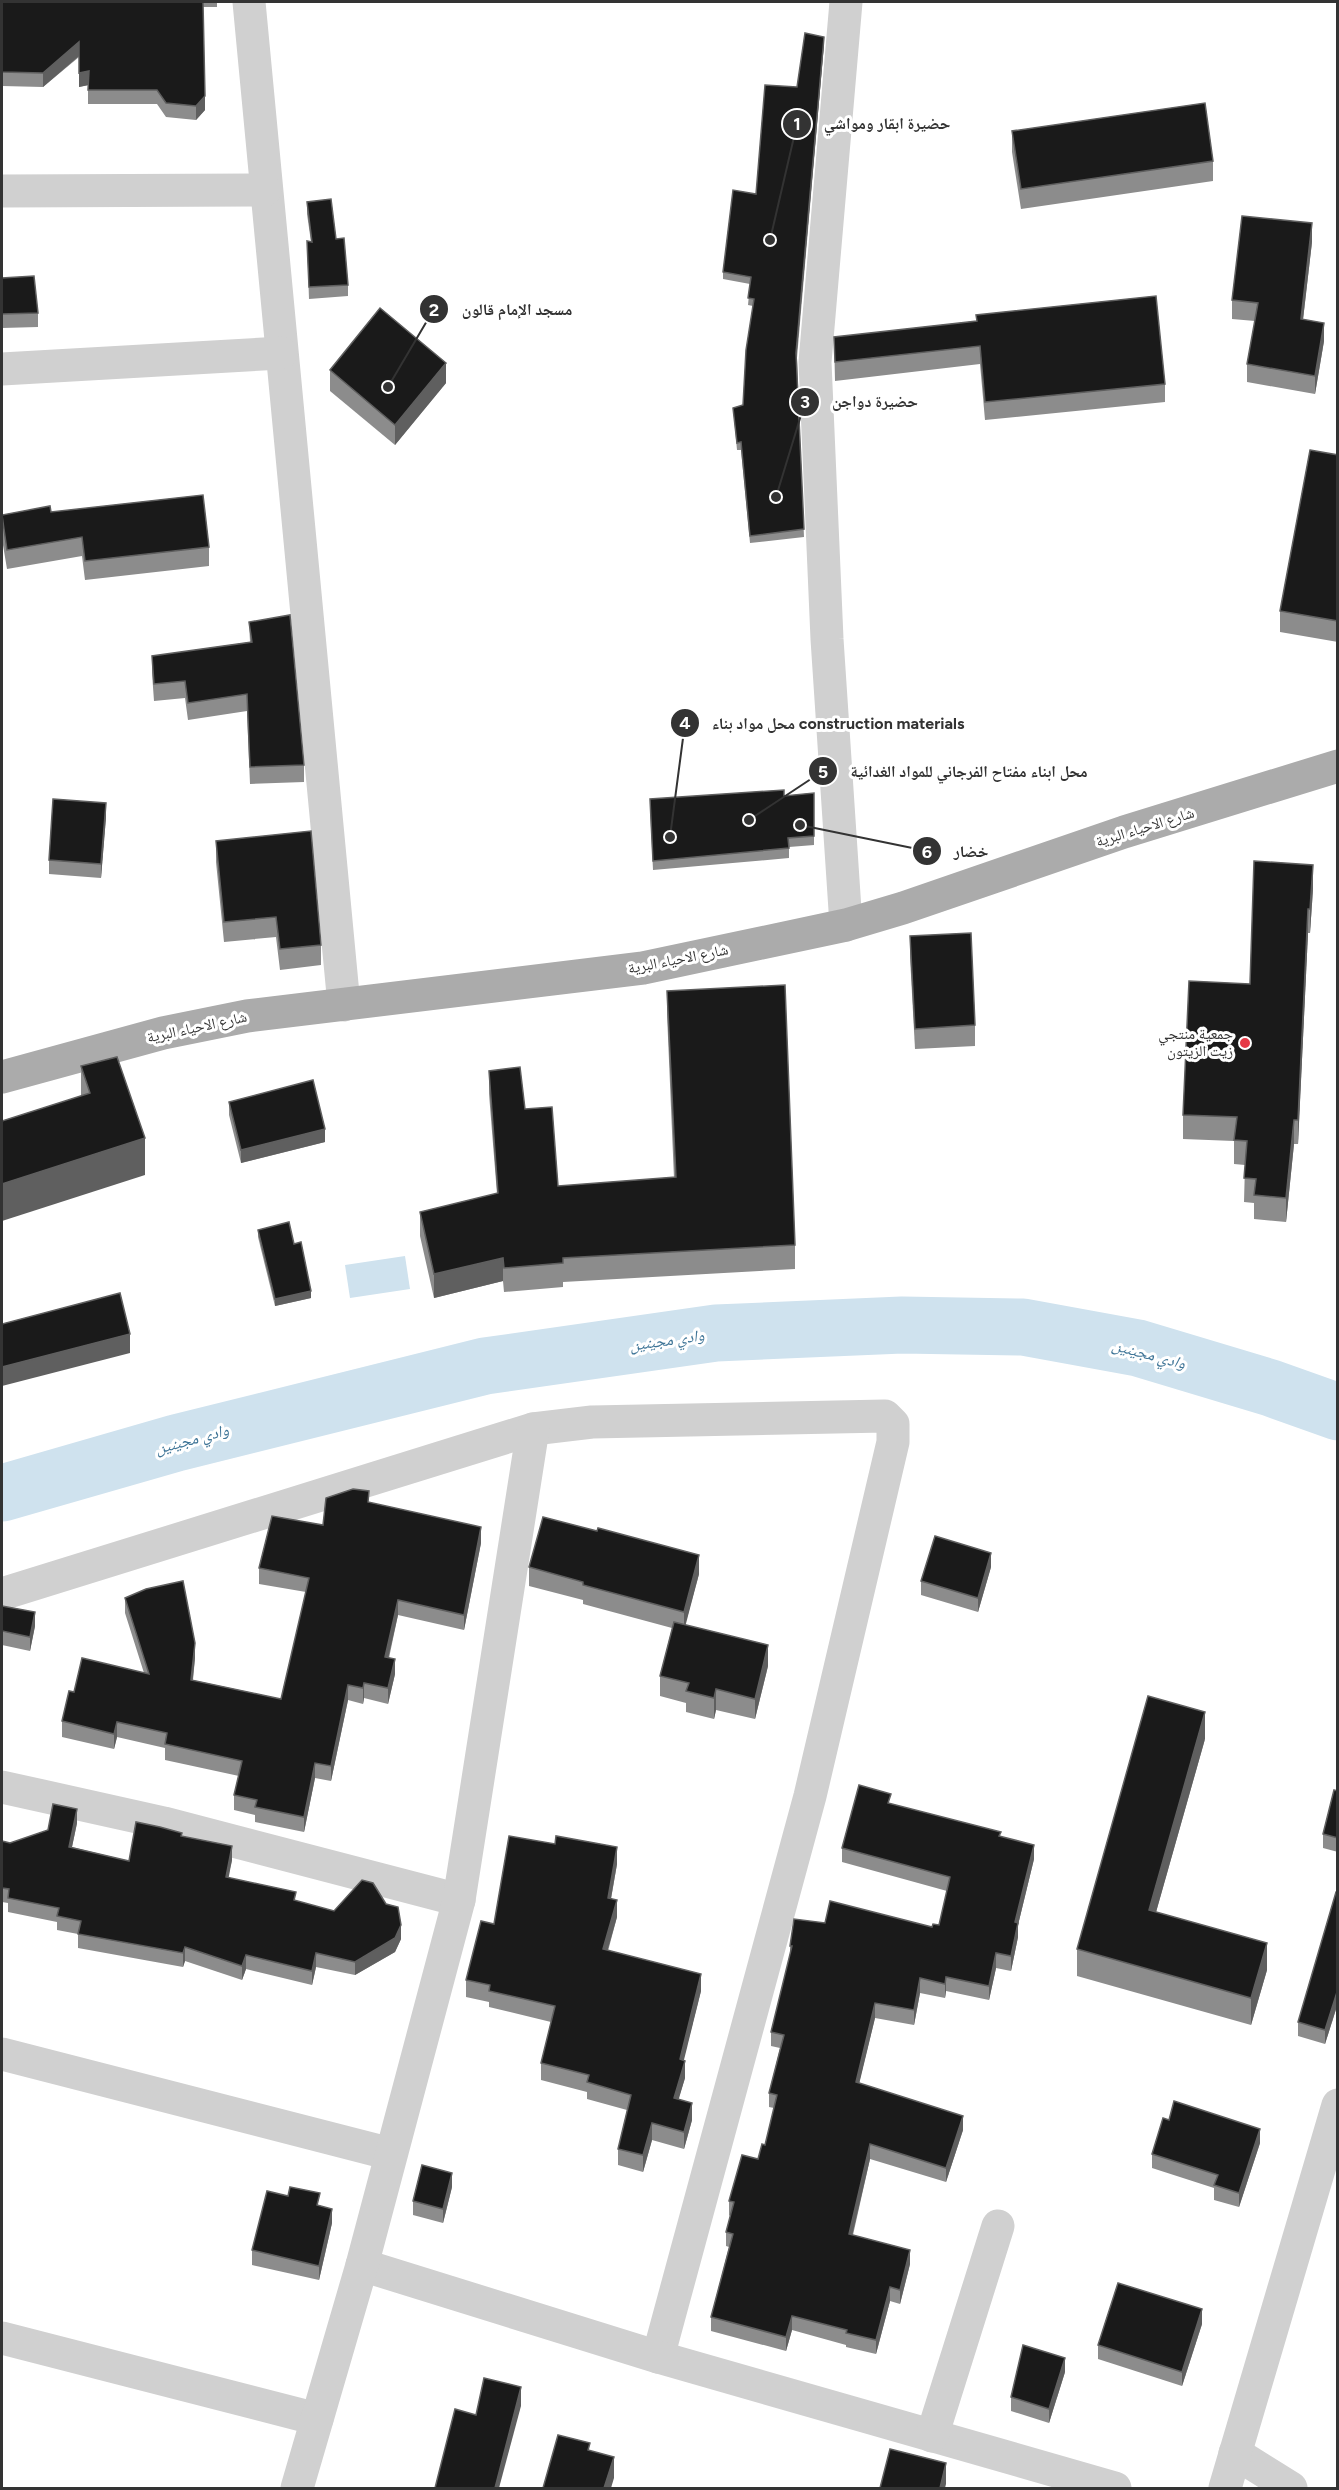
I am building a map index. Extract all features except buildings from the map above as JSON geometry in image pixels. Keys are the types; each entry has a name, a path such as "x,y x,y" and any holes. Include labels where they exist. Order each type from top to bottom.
{"main road":[{"name":"شارع الاحياء البرية","path":"2,1077 162,1033 247,1016 643,968 846,925 924,901 1124,832 1338,766"}],"street":[{"path":"249,2 344,1005"},
{"path":"846,2 815,362 827,639 846,925"},
{"path":"2,190 265,190"},
{"path":"2,369 281,353"},
{"path":"2,1594 533,1429 592,1422 885,1416 893,1424 893,1442 810,1796 658,2357"},
{"path":"297,2488 362,2265 459,1899 533,1429"},
{"path":"2,1787 164,1823 459,1899"},
{"path":"2,2054 391,2154"},
{"path":"1225,2488 1338,2104"},
{"path":"932,2436 998,2226"},
{"path":"362,2265 658,2357 1115,2488"},
{"path":"2,2338 317,2419"},
{"path":"1235,2453 1291,2488"}],"water":[{"path":"405,1256 410,1289 350,1298 345,1265"}],"waterway":[{"name":"وادي مجينين","path":"2,1493 176,1443 485,1366 716,1333 902,1325 1023,1327 1138,1348 1271,1388 1338,1412"}],"place":[{"name":"حضيرة ابقار ومواشي","path":"770,240"},
{"name":"مسجد الإمام قالون","path":"388,387"},
{"name":"حضيرة دواجن","path":"776,497"},
{"name":"محل ابناء مفتاح الفرجاني للمواد الغدائية","path":"749,820"},
{"name":"خضار","path":"800,825"},
{"name":"محل مواد بناء construction materials","path":"670,837"},
{"name":"جمعية منتجي زيت الزيتون","path":"1245,1043"}]}
